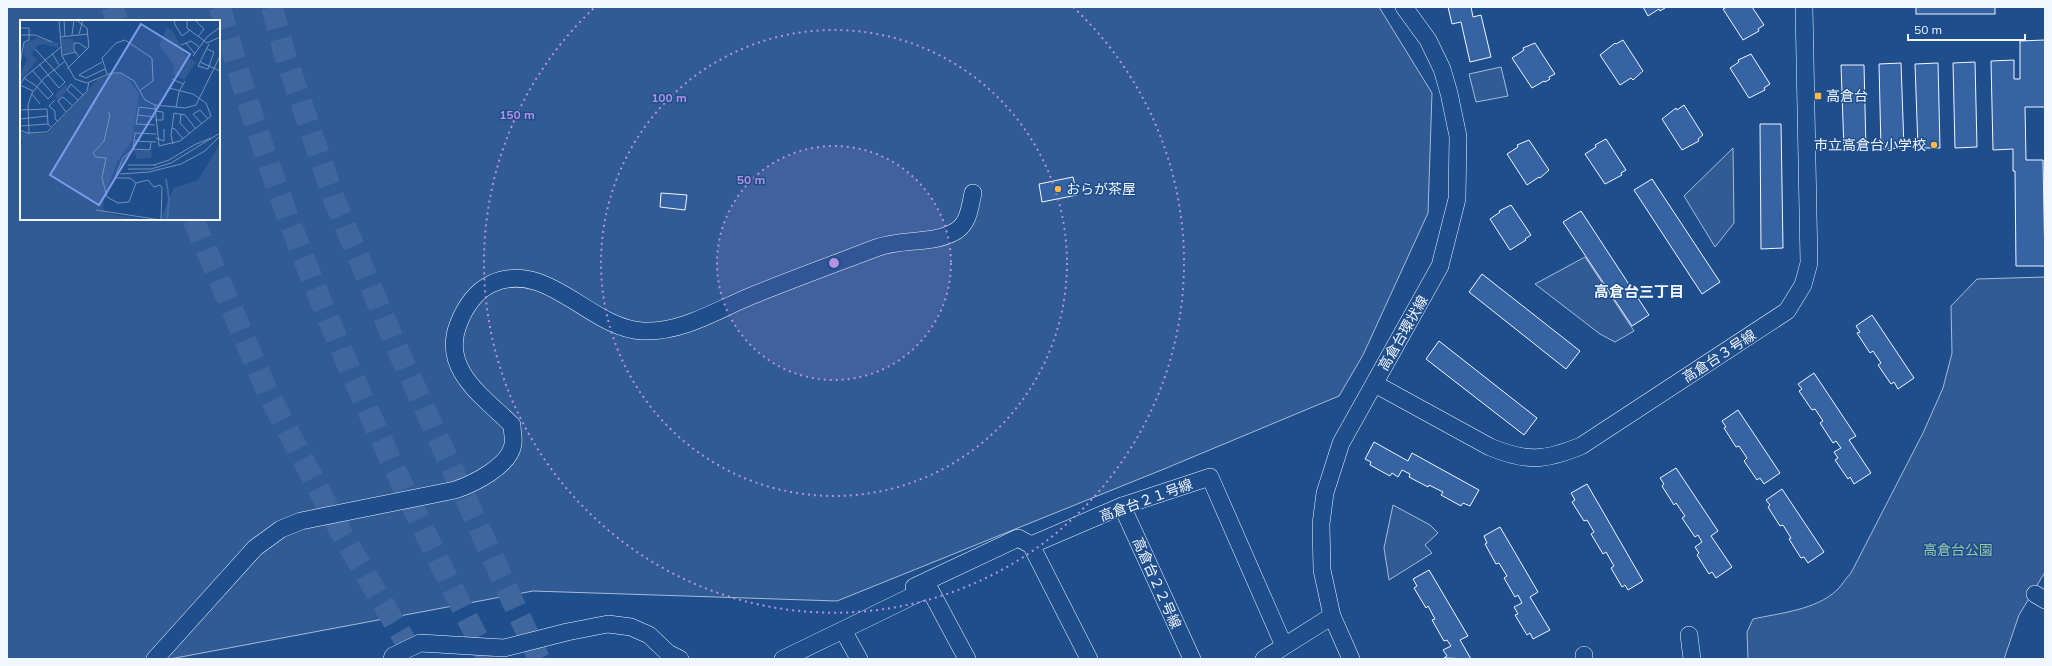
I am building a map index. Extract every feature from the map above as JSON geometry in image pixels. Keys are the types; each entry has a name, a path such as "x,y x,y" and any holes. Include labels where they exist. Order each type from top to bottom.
{"street":[{"name":"高倉台環状線","path":"1351,659 1332,616 1322,570 1321,524 1325,493 1341,443 1440,266 1457,200 1458,136 1449,93 1442,70 1428,40 1404,7"},
{"name":"高倉台３号線","path":"1375,384 1490,447 1506,454 1533,459 1556,456 1581,446 1787,311 1803,285 1809,263 1804,7"},
{"path":"155,659 255,548 281,529 302,521 455,490 474,484 493,471 505,458 513,445 512,425 469,384 458,365 453,346 461,316 482,289 497,281 517,277 553,289 594,313 624,328 643,331 667,330 693,322 718,310 794,279 878,247 894,242 942,237 957,230 967,218 973,193"},
{"name":"高倉台２１号線","path":"1031,545 1122,506 1210,477 1274,654"},
{"name":"高倉台２２号線","path":"1122,506 1192,659"},
{"path":"902,601 898,594 1018,538 1031,545 1089,659"},
{"path":"783,659 929,588 968,659"},
{"path":"1274,654 1332,616"},
{"path":"392,659 393,656 420,643 504,648 567,632 608,624 631,627 649,635 668,653 680,659"},
{"path":"843,630 859,659"},
{"path":"1689,635 1692,659"}],"green space":[{"path":"7,7 1379,7 1432,93 1428,213 1363,355 1339,396 1164,469 837,601 533,591 170,659 7,659"},
{"path":"1501,67 1508,96 1476,102 1469,74"},
{"path":"1733,148 1734,223 1715,247 1684,196"},
{"path":"1585,257 1634,331 1615,342 1600,334 1535,284"},
{"name":"高倉台公園","path":"2045,277 2045,572 2019,615 2004,659 1748,659 1747,632 1753,619 1797,610 1819,602 1837,590 1851,573 1923,433 1943,388 1952,353 1951,306 1977,279"},
{"path":"1393,505 1430,525 1438,533 1425,545 1432,553 1389,580 1384,548"}],"building":[{"path":"1448,7 1471,7 1473,17 1481,15 1491,57 1470,62 1461,22 1452,24"},
{"path":"1643,7 1665,8 1660,11 1659,9 1648,16"},
{"path":"1727,7 1752,7 1764,25 1758,29 1759,31 1743,40 1723,9"},
{"path":"1916,7 1995,7 1995,14 1916,14"},
{"path":"1623,40 1643,71 1633,80 1631,78 1620,85 1600,55 1615,43 1616,44"},
{"path":"2045,40 2045,107 2025,107 2026,160 2043,160 2045,266 2016,266 2015,171 2013,171 2013,149 1993,150 1991,61 2014,60 2014,79 2020,79 2020,41"},
{"path":"1535,43 1555,74 1549,77 1550,79 1532,88 1512,58 1524,50 1523,48"},
{"path":"1751,54 1770,84 1764,88 1765,90 1749,98 1730,68 1739,62 1738,60"},
{"path":"1975,62 1977,147 1955,148 1953,63"},
{"path":"1901,63 1904,148 1881,149 1879,64"},
{"path":"1938,63 1940,148 1918,148 1915,64"},
{"path":"1841,65 1864,65 1866,150 1844,150"},
{"path":"1684,105 1703,135 1698,139 1699,141 1682,150 1662,119 1676,108 1677,110"},
{"path":"1760,124 1781,124 1783,248 1761,249"},
{"path":"1606,139 1626,170 1621,173 1622,175 1605,184 1585,154 1596,147 1595,145"},
{"path":"1529,140 1549,170 1540,178 1539,177 1527,185 1507,154 1518,147 1517,145"},
{"name":"おらが茶屋","path":"1073,177 1077,195 1042,202 1039,184"},
{"path":"1652,179 1720,282 1702,294 1634,190"},
{"path":"661,193 687,195 685,210 660,207"},
{"path":"1511,205 1531,235 1510,250 1490,219 1500,212 1499,211"},
{"path":"1581,211 1649,315 1632,326 1563,222"},
{"path":"1482,274 1580,351 1566,369 1469,292"},
{"path":"1872,315 1914,378 1898,389 1894,382 1891,384 1878,365 1881,363 1873,351 1870,353 1857,333 1860,332 1856,326"},
{"path":"1439,341 1537,418 1524,435 1426,359"},
{"path":"1814,373 1856,436 1849,440 1871,473 1854,484 1850,477 1848,479 1835,460 1838,458 1834,452 1841,448 1836,441 1833,443 1820,423 1823,421 1815,409 1812,410 1799,391 1802,389 1798,384"},
{"path":"1738,410 1780,473 1764,484 1760,478 1757,480 1744,461 1747,458 1739,446 1736,447 1724,428 1726,427 1722,421"},
{"path":"1374,442 1408,461 1412,453 1479,490 1470,506 1463,503 1461,506 1441,495 1443,492 1429,485 1428,487 1409,477 1410,474 1402,470 1398,477 1392,473 1390,476 1370,465 1371,462 1365,459"},
{"path":"1676,468 1718,531 1711,536 1732,567 1716,578 1712,572 1709,574 1697,555 1699,553 1695,547 1702,542 1698,535 1695,537 1682,518 1685,516 1676,503 1674,505 1662,486 1664,484 1660,478"},
{"path":"1587,484 1643,581 1628,590 1625,585 1622,587 1611,568 1614,566 1606,552 1603,554 1591,534 1594,532 1587,520 1584,521 1572,502 1575,500 1571,493"},
{"path":"1782,489 1824,552 1808,563 1804,557 1801,558 1789,539 1791,538 1783,525 1780,526 1768,507 1770,505 1766,500"},
{"path":"1500,527 1538,592 1530,597 1550,630 1533,639 1530,633 1527,635 1515,615 1518,614 1514,607 1522,603 1518,595 1515,597 1504,578 1507,576 1499,563 1496,564 1485,544 1487,543 1484,536"},
{"path":"1429,570 1468,636 1460,640 1471,659 1444,658 1447,656 1443,650 1451,646 1447,640 1444,641 1432,620 1435,619 1428,606 1426,608 1414,588 1417,586 1413,579"}],"tunnel":[{"path":"112,7 117,20"},
{"path":"220,7 245,92 273,175 337,340 410,501 488,659"},
{"path":"272,7 285,55 335,202 397,348 539,659"},
{"path":"193,220 268,393 343,536 416,659"}],"place":[{"name":"高倉台","path":"1818,96"},
{"name":"市立高倉台小学校","path":"1934,145"},
{"name":"おらが茶屋","path":"1058,189"}],"district":[{"name":"高倉台三丁目","path":"1639,291"}]}
